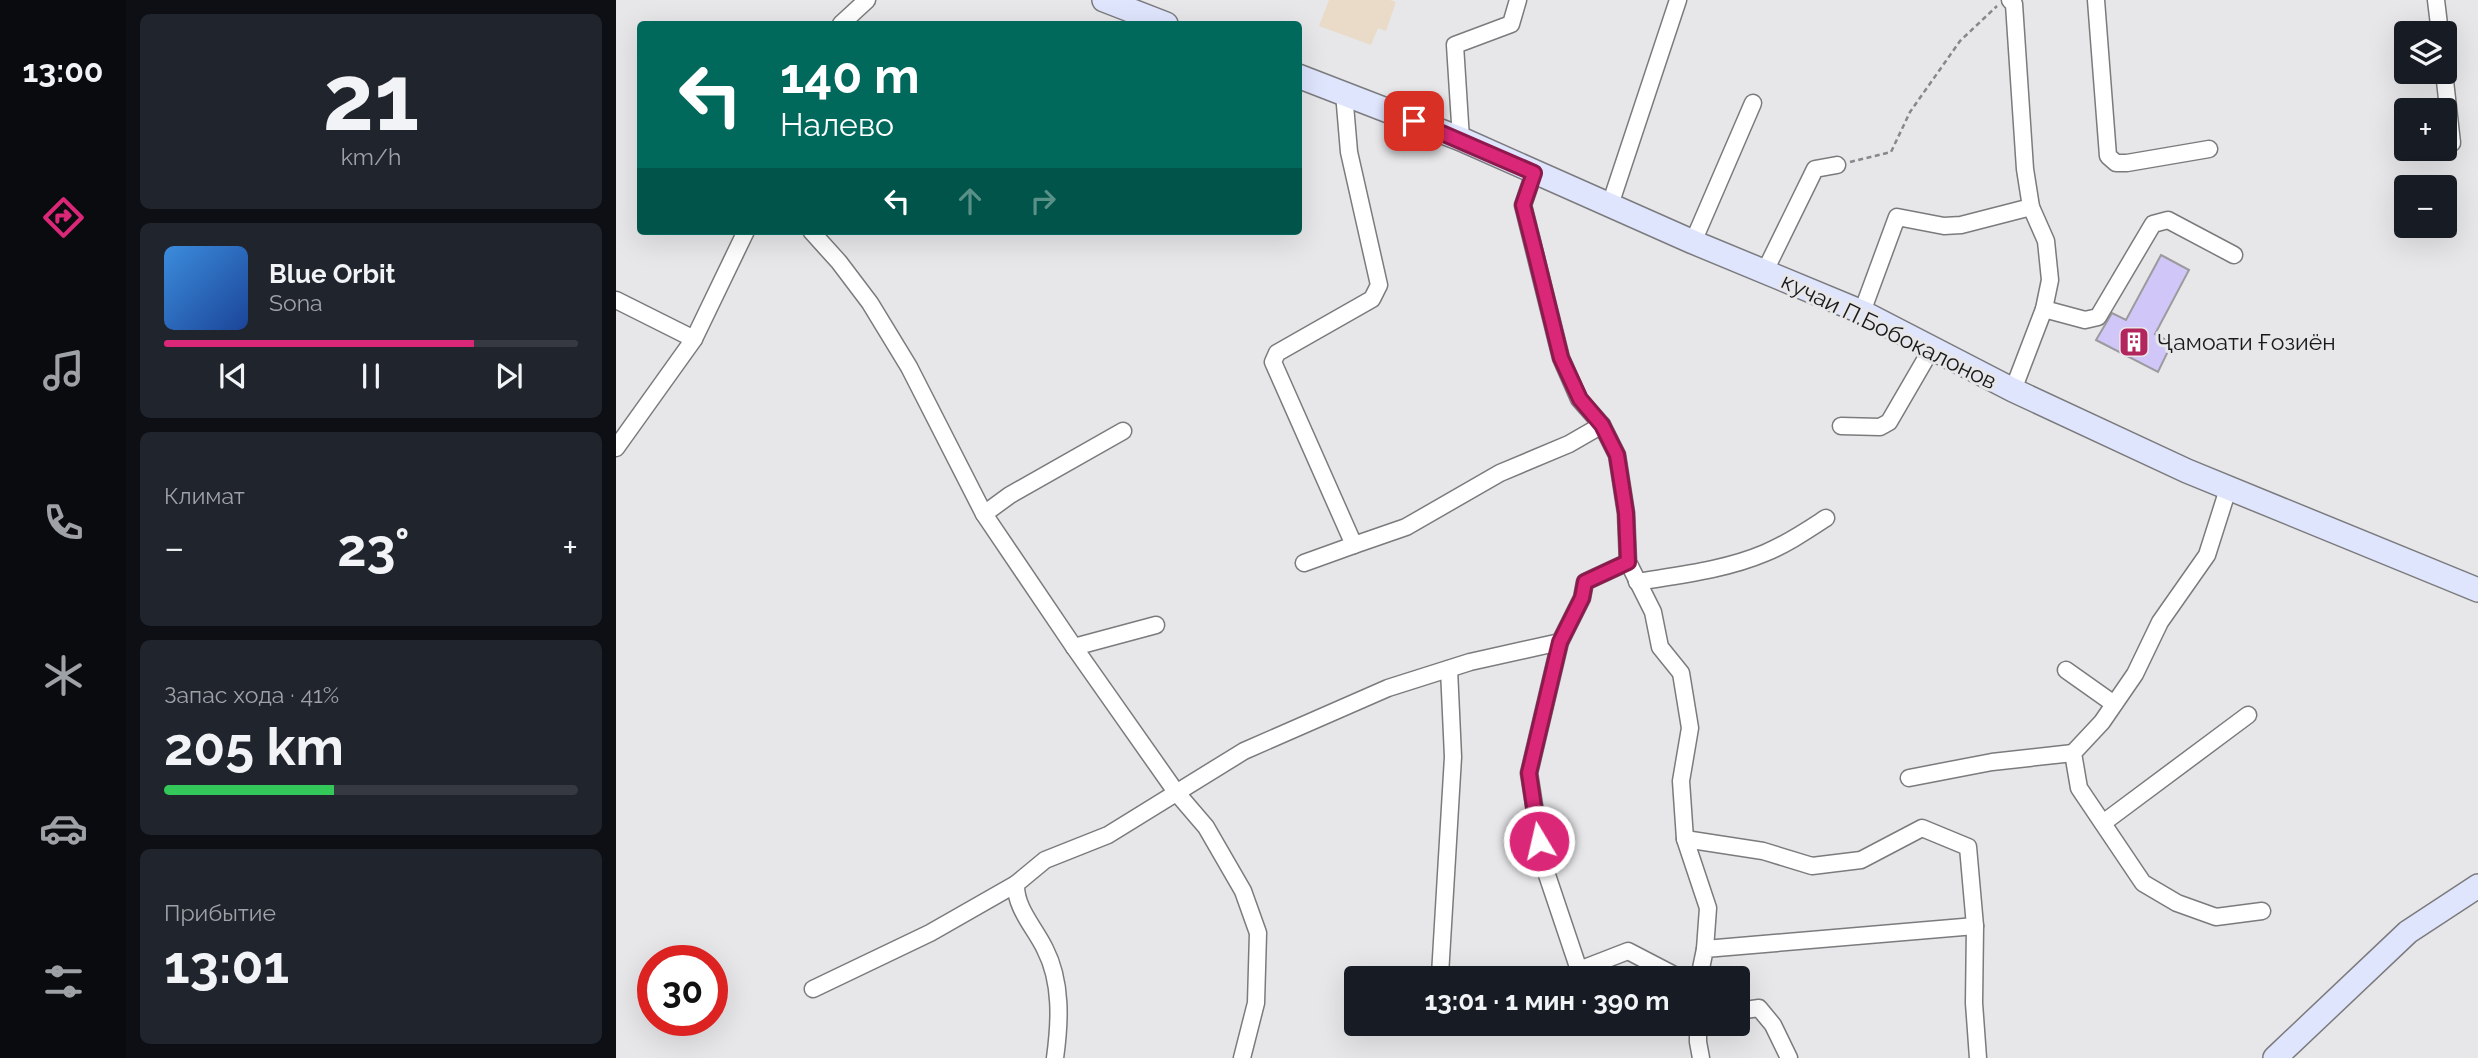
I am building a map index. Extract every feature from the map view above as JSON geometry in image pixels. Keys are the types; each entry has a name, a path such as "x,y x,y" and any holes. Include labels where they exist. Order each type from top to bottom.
{"main road":[{"path":"1119,3 1154,21"},
{"name":"кучаи П.Бобокалонов","path":"1302,77 1461,139 1692,242 1862,312 2012,390 2228,489 2478,590"},
{"path":"2275,1058 2408,932 2478,886"}],"street":[{"path":"844,21 867,0"},
{"path":"1461,139 1455,44 1511,24 1518,0"},
{"path":"1610,205 1678,0"},
{"path":"2010,0 2014,4 2025,169 2031,207 2046,241 2050,280 2044,309 2012,390"},
{"path":"2096,0 2108,156 2116,163 2127,163 2209,149"},
{"path":"2436,0 2439,21"},
{"path":"1344,93 1349,152 1379,285 1371,299 1274,356 1273,362 1354,545"},
{"path":"1692,242 1753,103"},
{"path":"1765,271 1815,169 1837,166"},
{"path":"1534,173 1523,205 1561,358 1580,399 1602,425 1617,455 1626,513 1628,562 1653,612 1660,647 1681,674 1690,728 1681,781 1685,839 1708,908 1701,966"},
{"path":"1862,312 1897,217 1944,226 1961,225 2031,207"},
{"path":"2044,309 2085,320 2098,317 2153,224 2168,220 2234,255"},
{"path":"616,448 694,339 744,235"},
{"path":"815,235 870,303 909,367 984,514 1073,647 1212,838 1243,891 1258,933 1256,1003 1242,1058"},
{"path":"616,300 694,339"},
{"path":"1841,426 1880,427 1889,422 1931,348"},
{"path":"1304,563 1406,527 1500,472 1569,444 1602,425"},
{"path":"984,514 1010,495 1123,431"},
{"path":"1909,778 1992,762 2073,753 2102,722 2135,674 2160,622 2207,555 2228,489"},
{"path":"1637,582 1703,571 1763,554 1826,518"},
{"path":"1578,966 1543,863 1529,773 1560,642 1582,598 1585,582 1628,562"},
{"path":"1073,647 1156,625"},
{"path":"813,989 930,933 1016,884 1045,860 1108,835 1244,751 1388,688 1449,669 1560,642"},
{"path":"1441,966 1453,757 1449,669"},
{"path":"2066,670 2114,704"},
{"path":"2102,823 2248,715"},
{"path":"2073,753 2079,788 2143,883 2177,903 2216,917 2262,911"},
{"path":"1685,839 1763,851 1812,866 1861,860 1922,828 1968,847 1975,926 1978,1058"},
{"path":"1016,884 1015,898 1047,951 1059,1000 1055,1058"},
{"path":"1705,949 1975,926"},
{"path":"1589,966 1628,951 1657,966"},
{"path":"1750,1009 1759,1008 1773,1024 1789,1058"},
{"path":"1698,1036 1701,1058"}],"path":[{"path":"1837,166 1891,152 1910,112 1960,41 2003,0"}],"shaded area":[{"path":"1329,0 1396,2 1386,31 1378,28 1371,45 1319,26"}],"building":[{"path":"2161,255 2189,270 2155,334 2172,343 2158,372 2096,340 2112,313 2126,320"}],"place":[{"name":"Ҷамоати Ғозиён","path":"2134,342"}],"route":[{"path":"1414,121 1461,139 1534,173 1523,205 1561,358 1580,399 1602,425 1617,455 1626,513 1628,562 1585,582 1582,598 1560,642 1529,773 1539,841"}]}
